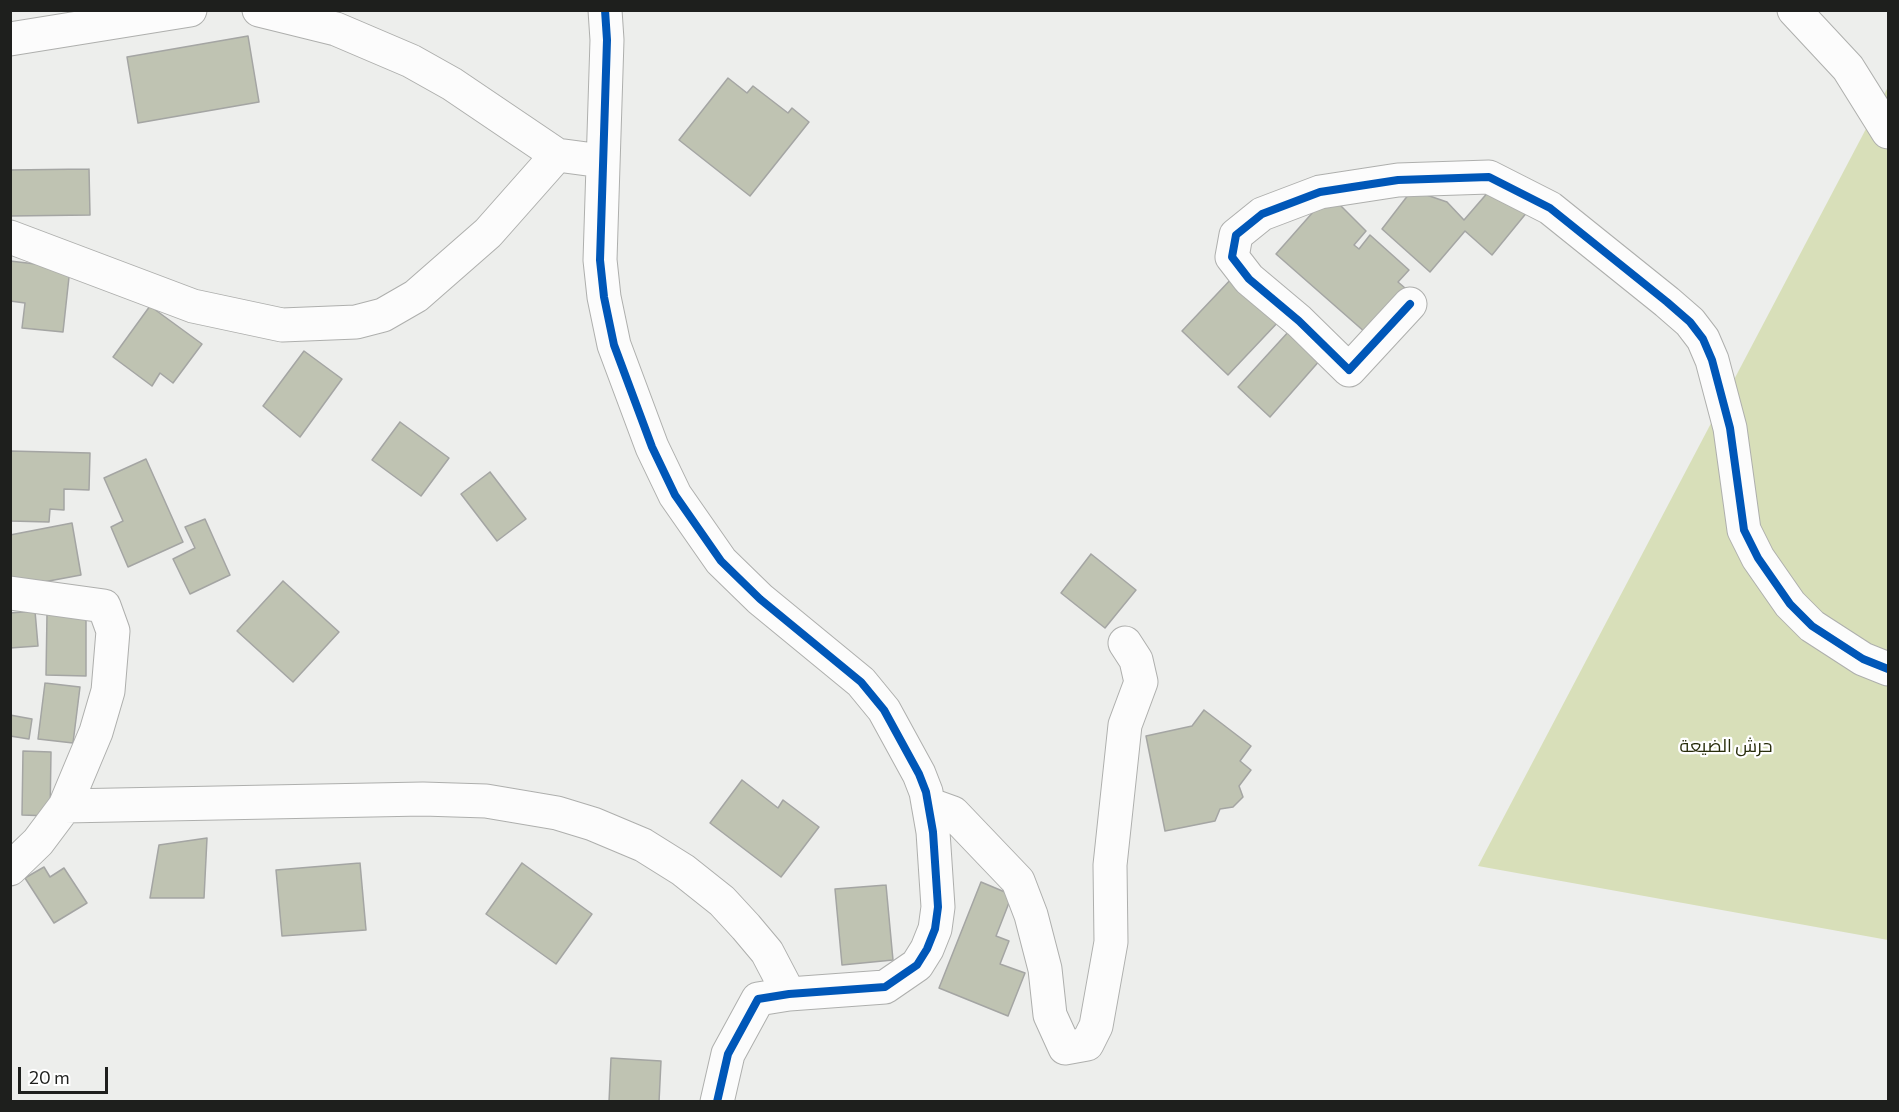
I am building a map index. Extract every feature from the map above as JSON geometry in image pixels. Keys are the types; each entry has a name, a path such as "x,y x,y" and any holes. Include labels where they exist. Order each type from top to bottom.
{"street":[{"path":"10,39 190,10"},
{"path":"259,10 336,29 411,61 452,84 557,155 602,161"},
{"path":"605,10 607,40 600,260 608,322 625,376 675,495 705,542 741,582 872,694 910,754 928,804 933,832 938,907 935,929 917,965 885,987 789,994 758,999 728,1054 717,1101"},
{"path":"1794,10 1848,68 1888,132"},
{"path":"10,237 62,255 132,285 222,313 282,325 356,322 383,315 416,296 488,233 557,155"},
{"path":"1410,304 1348,370 1299,321 1249,279 1232,257 1236,235 1262,214 1320,192 1398,180 1489,177 1550,208 1667,302 1690,322 1703,339 1712,360 1730,428 1744,530 1758,558 1790,604 1812,626 1863,659 1888,669"},
{"path":"10,593 104,606 113,631 108,691 96,732 65,806 38,842 10,869"},
{"path":"928,804 952,813 1018,881 1031,915 1045,969 1050,1015 1065,1048 1087,1044 1096,1026 1111,942 1110,865 1125,725 1141,682 1136,660 1125,643"},
{"path":"65,806 423,799 486,801 557,813 593,824 643,845 683,870 722,901 746,927 767,952 789,994"}],"green space":[{"name":"حرش الضيعة","path":"1888,87 1888,940 1478,866"}],"building":[{"path":"248,36 259,102 138,123 127,57"},
{"path":"728,78 747,93 753,86 788,113 792,108 809,122 750,196 679,140"},
{"path":"89,169 90,215 10,216 10,170"},
{"path":"1496,183 1528,211 1492,255 1465,231 1430,272 1382,229 1412,190 1447,202 1464,220"},
{"path":"1329,194 1366,231 1354,245 1359,249 1370,235 1409,270 1398,282 1405,288 1366,333 1276,254"},
{"path":"10,261 70,268 63,332 22,328 25,303 10,301"},
{"path":"1234,276 1280,320 1228,375 1182,331"},
{"path":"150,306 202,344 173,383 160,373 152,386 113,357"},
{"path":"1290,330 1321,359 1270,417 1238,387"},
{"path":"304,351 342,379 300,437 263,406"},
{"path":"400,422 449,458 421,496 372,460"},
{"path":"10,451 90,453 89,490 64,489 64,510 50,509 49,522 10,521"},
{"path":"146,459 183,542 128,567 111,527 123,521 104,478"},
{"path":"490,472 526,519 497,541 461,494"},
{"path":"205,519 230,575 190,594 173,559 195,548 185,527"},
{"path":"72,523 81,575 11,588 10,535"},
{"path":"1091,554 1136,590 1105,628 1061,593"},
{"path":"283,581 339,632 293,682 237,631"},
{"path":"35,611 38,646 10,648 10,613"},
{"path":"47,614 86,615 86,676 46,675"},
{"path":"45,683 80,687 73,743 38,739"},
{"path":"1204,710 1251,746 1240,761 1251,770 1239,786 1243,797 1233,807 1220,809 1215,821 1165,831 1146,736 1192,726"},
{"path":"10,715 32,719 29,739 10,736"},
{"path":"23,751 51,752 50,816 22,815"},
{"path":"742,780 778,808 783,800 819,827 781,877 710,823"},
{"path":"207,838 204,898 150,898 159,845"},
{"path":"360,863 366,930 282,936 276,870"},
{"path":"522,863 592,914 556,964 486,914"},
{"path":"44,867 50,877 64,868 87,903 54,923 25,878"},
{"path":"981,882 1012,895 996,936 1009,941 1000,964 1025,973 1008,1016 939,988"},
{"path":"886,885 893,960 842,965 835,889"},
{"path":"611,1058 661,1061 659,1102 609,1102"}],"cycle path":[{"path":"605,10 607,40 600,260 604,297 614,345 652,447 675,495 721,561 760,599 861,682 884,710 919,774 926,792 933,832 938,907 935,929 917,965 885,987 789,994 758,999 728,1054 717,1102"},
{"path":"1410,304 1349,370 1299,321 1249,279 1232,257 1236,235 1262,214 1320,192 1398,180 1489,177 1550,208 1667,302 1690,322 1703,339 1712,360 1730,428 1744,530 1758,558 1790,604 1812,626 1863,659 1888,669"}]}
